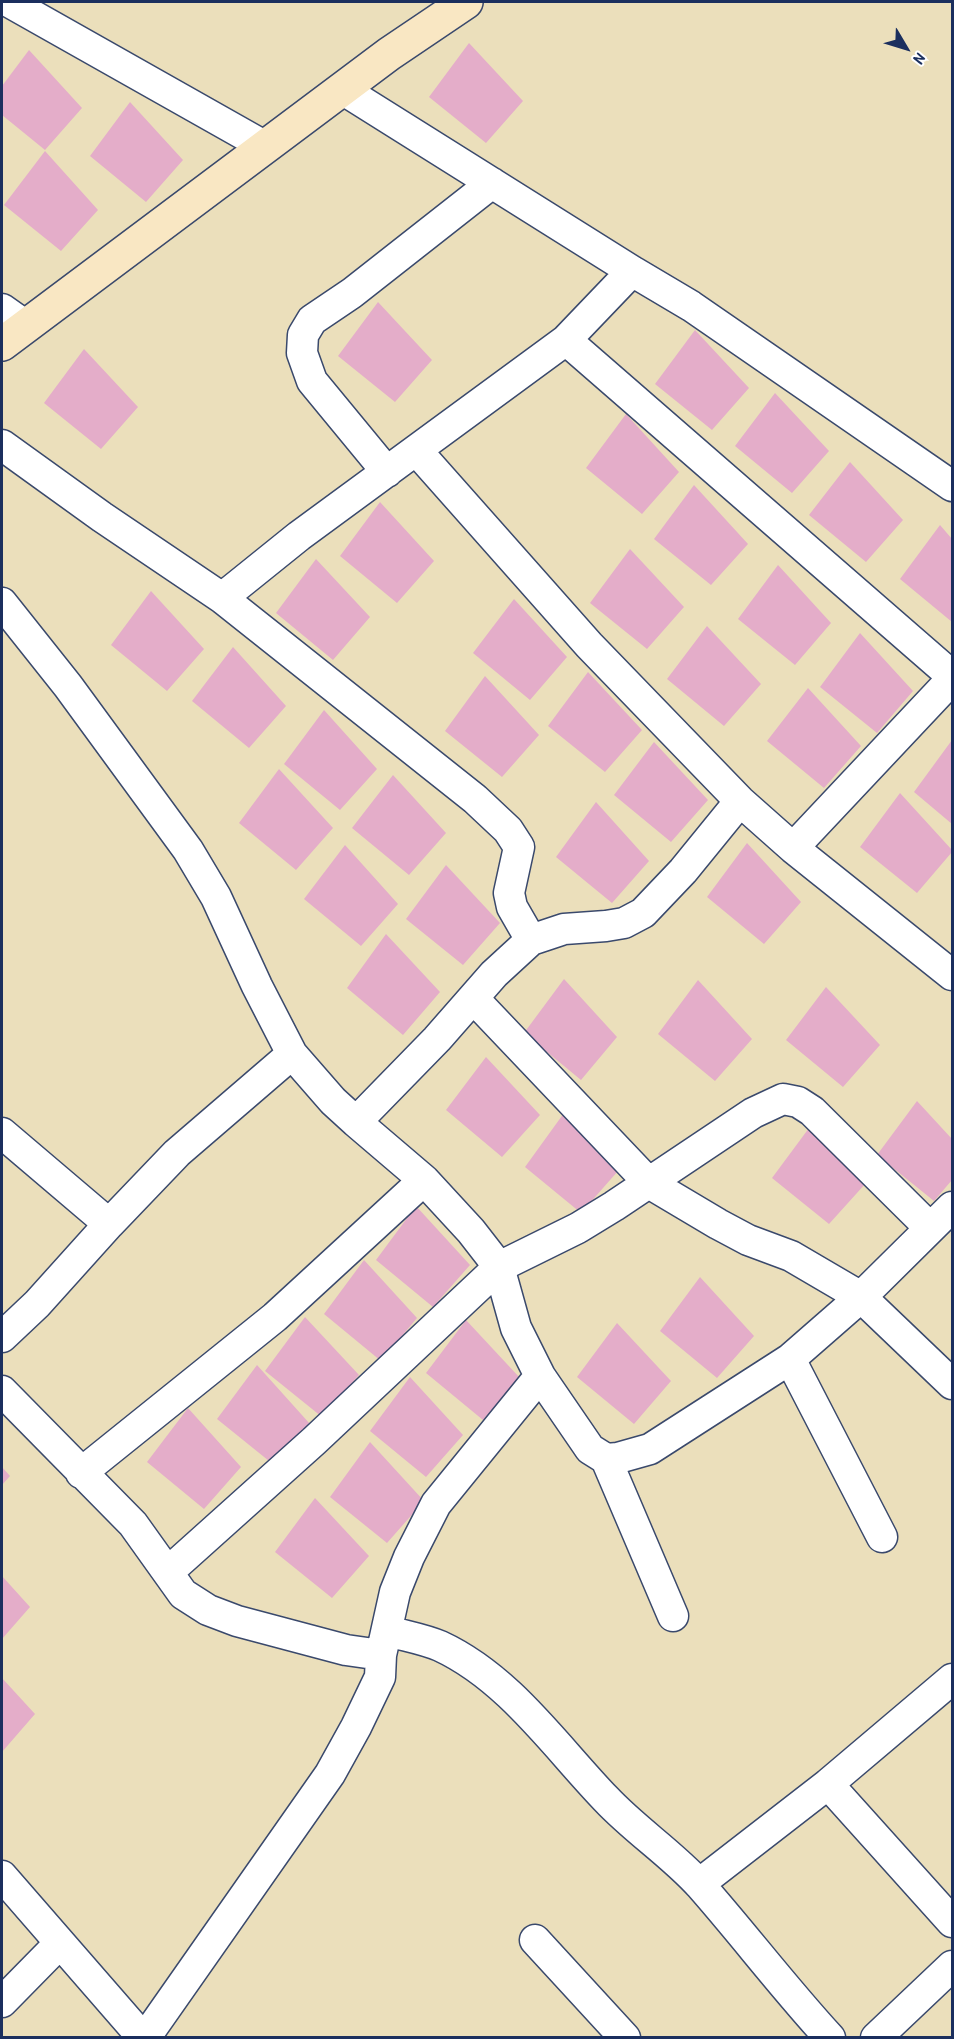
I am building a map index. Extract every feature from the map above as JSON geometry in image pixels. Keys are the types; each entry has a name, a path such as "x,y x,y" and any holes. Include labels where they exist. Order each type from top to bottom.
{"street":[{"path":"9,2 266,147"},
{"path":"10,326 266,147 388,54 466,2"},
{"path":"342,89 691,306 952,486"},
{"path":"387,472 312,381 302,353 303,335 312,320 352,293 492,183"},
{"path":"222,598 299,536 566,340 632,271"},
{"path":"566,340 952,677 793,848"},
{"path":"2,445 102,517 222,598 475,799 508,830 519,847 509,893 512,907 531,940"},
{"path":"417,451 589,645 740,801 793,848 952,975"},
{"path":"2,603 68,686 188,850 216,897 256,986 292,1054 333,1101 424,1180 471,1231 499,1267 516,1328 540,1376 590,1449 606,1459 673,1616"},
{"path":"356,1122 398,1080 494,974 531,940 564,929 606,926 624,922 643,913 683,871 740,801"},
{"path":"473,998 648,1183 718,1224 748,1240 790,1256 861,1297 952,1384"},
{"path":"2,1337 37,1304 177,1153 292,1054"},
{"path":"168,1572 314,1441 499,1267 578,1228 753,1113 783,1099 798,1102 812,1111 930,1228"},
{"path":"2,1133 109,1224"},
{"path":"81,1473 275,1317 424,1180"},
{"path":"606,1459 650,1449 790,1359 861,1297 952,1207"},
{"path":"790,1359 882,1537"},
{"path":"2,1876 144,2037 330,1774 380,1677 395,1592 436,1504 540,1376"},
{"path":"2,1391 133,1524 183,1594 208,1610 237,1621 346,1650 385,1643 439,1646 462,1657 498,1684 608,1801 699,1884 790,1995 830,2037"},
{"path":"699,1884 948,1692"},
{"path":"828,1784 952,1922"},
{"path":"535,1940 626,2037"},
{"path":"2,2002 60,1943"},
{"path":"876,2037 952,1966"}],"building":[{"path":"469,43 523,101 486,143 429,97"},
{"path":"29,50 82,108 45,150 2,115 2,86"},
{"path":"130,102 183,160 146,202 90,156"},
{"path":"45,151 98,210 61,251 4,205"},
{"path":"378,302 432,360 395,402 338,356"},
{"path":"695,330 749,388 712,430 655,384"},
{"path":"84,349 138,407 101,449 44,403"},
{"path":"775,393 829,451 792,493 735,446"},
{"path":"626,414 679,472 642,514 586,468"},
{"path":"850,462 903,520 866,562 809,515"},
{"path":"694,485 748,544 711,585 654,539"},
{"path":"380,502 434,561 397,603 340,556"},
{"path":"940,525 952,539 952,622 900,579"},
{"path":"630,549 684,607 647,649 590,603"},
{"path":"316,559 370,617 333,660 276,613"},
{"path":"778,565 831,623 795,665 738,619"},
{"path":"151,591 204,649 167,691 111,645"},
{"path":"514,599 567,657 530,700 473,653"},
{"path":"707,626 761,684 724,726 667,679"},
{"path":"860,633 913,691 877,733 820,687"},
{"path":"233,647 286,706 249,748 192,701"},
{"path":"588,672 642,730 605,772 548,726"},
{"path":"485,676 539,735 502,777 445,731"},
{"path":"808,688 861,746 824,788 767,741"},
{"path":"324,710 377,769 340,810 284,764"},
{"path":"952,740 952,824 914,792"},
{"path":"654,742 708,800 671,842 614,795"},
{"path":"279,769 333,828 296,870 239,823"},
{"path":"393,775 446,833 409,875 352,828"},
{"path":"900,793 952,850 917,893 860,847"},
{"path":"596,802 649,861 612,903 556,857"},
{"path":"747,843 801,902 764,944 707,897"},
{"path":"345,845 398,904 361,946 304,899"},
{"path":"446,865 500,923 463,965 406,919"},
{"path":"386,934 440,992 403,1035 347,988"},
{"path":"564,979 617,1037 581,1080 524,1033"},
{"path":"698,980 752,1039 715,1081 658,1034"},
{"path":"826,987 880,1045 843,1087 786,1040"},
{"path":"486,1057 540,1115 502,1157 446,1110"},
{"path":"917,1101 952,1139 952,1180 934,1201 877,1155"},
{"path":"564,1113 618,1171 581,1213 525,1167"},
{"path":"812,1124 866,1183 829,1224 772,1178"},
{"path":"416,1206 470,1265 433,1307 376,1260"},
{"path":"364,1260 417,1318 381,1361 324,1314"},
{"path":"700,1277 754,1336 717,1378 660,1331"},
{"path":"305,1317 359,1375 322,1417 265,1371"},
{"path":"466,1320 520,1378 483,1420 426,1373"},
{"path":"617,1323 671,1381 634,1424 577,1377"},
{"path":"257,1365 310,1424 274,1465 217,1419"},
{"path":"410,1377 463,1435 426,1477 370,1431"},
{"path":"188,1408 241,1467 204,1509 147,1462"},
{"path":"370,1442 424,1501 387,1543 330,1497"},
{"path":"2,1467 10,1476 2,1485"},
{"path":"315,1498 369,1556 332,1598 275,1552"},
{"path":"2,1576 30,1607 2,1639"},
{"path":"2,1678 35,1714 2,1752"}]}
